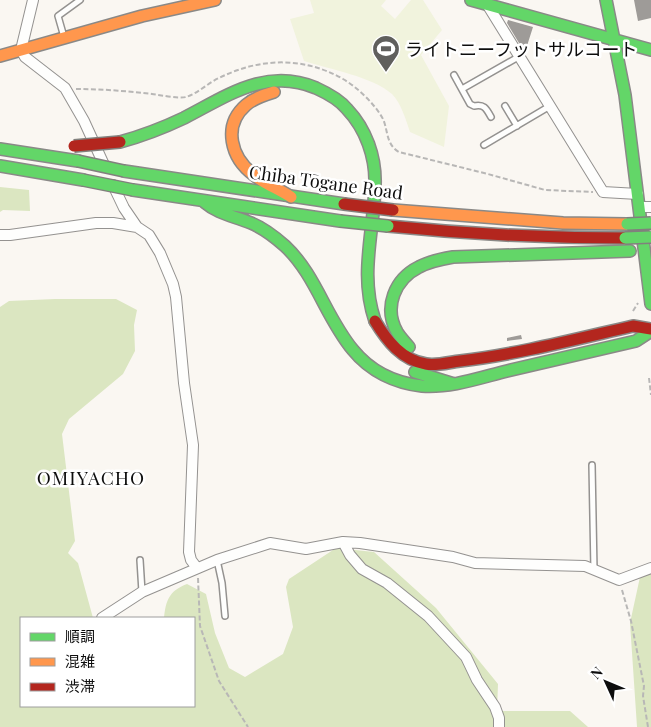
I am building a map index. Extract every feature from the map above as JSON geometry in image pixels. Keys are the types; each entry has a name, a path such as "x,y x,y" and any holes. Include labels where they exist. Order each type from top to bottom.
{"main road":[{"path":"0,56 142,16 215,0"},
{"path":"471,0 651,50"},
{"path":"606,0 625,95 638,194 645,207 651,304"},
{"path":"69,146 120,142 173,123 237,91 272,80 287,80 314,86 350,110 365,133 373,161 376,193 367,256 368,297 373,315 384,336 401,353 412,360 436,365 445,362 460,362 513,353 633,326 651,330"},
{"path":"291,197 280,188 260,180 251,173 237,157 233,148 231,138 235,117 247,103 256,97 276,92 288,92 313,98 334,112 343,121 351,132 360,156"},
{"path":"0,139 36,143"},
{"name":"Chiba Tōgane Road","path":"0,149 78,161 124,172 393,210 563,223 651,223"},
{"name":"Chiba Tōgane Road","path":"0,166 133,190 340,221 472,234 572,238 651,237"},
{"path":"359,230 362,195"},
{"path":"203,201 216,211 249,222 263,229 290,251 311,276 344,338 354,351 377,371 397,381 436,387 454,384 636,341 651,330"},
{"path":"445,362 418,353 409,347 396,330 391,312 391,300 399,283 413,269 439,258 651,250"},
{"path":"365,326 371,336"},
{"path":"379,348 409,370 454,384"}],"street":[{"path":"33,0 21,50 25,57 65,88 73,99 124,208 137,227 149,235 160,253 174,284 184,383 193,445 188,552 197,568"},
{"path":"486,4 603,192 638,194"},
{"path":"0,235 96,223 113,223 137,227"},
{"path":"343,542 350,556 362,569 387,583 428,616 466,657 477,680 495,706 499,718 499,727"},
{"path":"104,617 142,592 217,560 270,543 306,549 343,542 453,557 474,563 585,566 619,580 651,568"}],"lane":[{"path":"64,37 58,16 80,0"},
{"path":"462,90 520,56"},
{"path":"454,75 470,104 484,106 491,116"},
{"path":"505,106 517,126"},
{"path":"484,145 550,106"},
{"path":"592,465 594,482 594,570"},
{"path":"140,560 142,592"},
{"path":"217,560 222,583 225,616"}],"path":[{"path":"649,378 651,395"},
{"path":"197,568 200,626 219,681 248,727"},
{"path":"619,580 632,621 644,686 643,696 648,727"}],"green space":[{"name":"ライトニーフットサルコート","path":"310,0 386,0 381,6 395,19 411,0 423,0 442,30 421,55 449,106 444,147 410,132 398,102 384,88 362,78 304,61 290,19 314,13"},
{"path":"0,187 29,190 30,211 3,210 0,212"},
{"path":"116,299 137,310 134,325 135,351 123,374 69,419 62,434 75,541 68,553 78,563 93,617 20,617 20,707 195,707 195,617 164,617 167,601 172,593 187,584 206,594 215,633 229,668 245,677 283,654 293,627 286,587 289,579 336,548 374,552 436,608 498,684 497,711 570,711 588,727 0,727 0,307 9,301"},
{"path":"651,573 651,727 637,727 630,623 640,577"}],"building":[{"path":"634,0 651,0 651,18 638,21"},
{"path":"508,20 533,27 526,49 522,48 507,23"},
{"path":"521,335 522,339 507,341 507,338"}],"traffic: fast":[{"path":"471,0 651,50"},
{"path":"606,0 625,95 651,304"},
{"path":"120,142 184,118 231,93 264,82 298,82 316,88 337,99 360,125 374,164 375,185 368,287 375,321"},
{"path":"0,149 78,161"},
{"path":"78,161 124,171"},
{"path":"0,166 83,180"},
{"path":"124,171 344,204"},
{"path":"83,180 133,190"},
{"path":"133,190 340,221"},
{"path":"203,201 220,212 260,227 285,246 305,270 335,324 353,350 375,370 402,382 422,386 465,382 636,341 651,331"},
{"path":"340,221 388,226"},
{"path":"627,224 651,223"},
{"path":"625,238 651,237"},
{"path":"409,347 398,334 393,323 391,304 403,279 423,265 453,257 630,251"},
{"path":"415,372 454,384"}],"traffic: slow":[{"path":"0,56 142,16 215,0"},
{"path":"274,92 252,100 239,113 234,122 232,142 235,151 246,168 263,181 291,197"},
{"path":"393,210 563,223 627,224"}],"traffic: jam":[{"path":"74,146 120,142"},
{"path":"344,204 393,210"},
{"path":"388,226 507,235 625,238"},
{"path":"375,321 385,336 402,354 417,362 426,364 443,364 504,354 633,326 651,329"}],"place":[{"name":"ライトニーフットサルコート","path":"386,73"}],"district":[{"name":"OMIYACHO","path":"91,477"}]}
